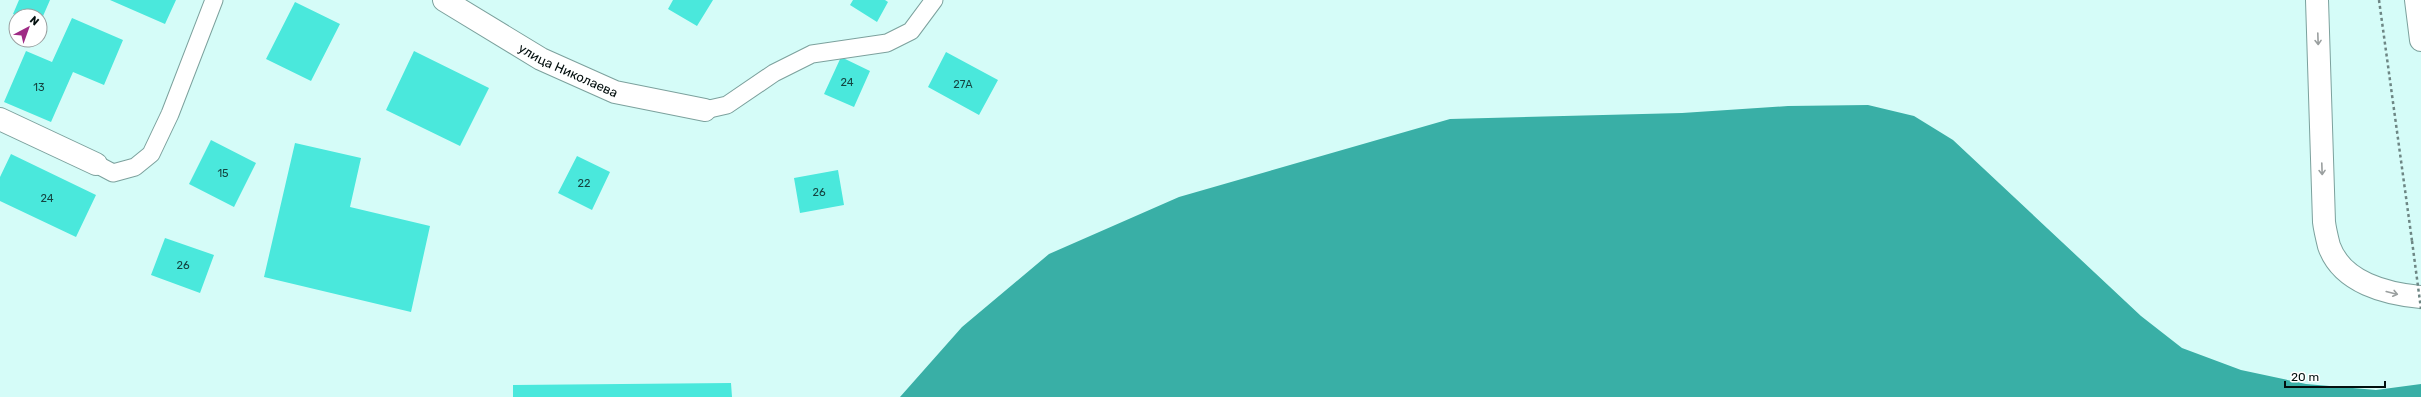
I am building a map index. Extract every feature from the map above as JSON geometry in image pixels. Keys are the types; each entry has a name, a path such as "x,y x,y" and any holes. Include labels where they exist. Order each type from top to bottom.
{"street":[{"name":"улица Николаева","path":"444,0 541,59 615,92 705,110"},
{"path":"2317,0 2324,222 2330,247 2344,270 2365,283 2392,294 2421,297"},
{"path":"2416,0 2421,40"},
{"path":"0,119 96,164"}],"lane":[{"path":"96,164 113,173 135,167 151,154 170,114 214,0"},
{"path":"705,110 727,105 774,73 812,54 887,43 911,31 934,0"}],"path":[{"path":"2379,0 2421,309"}],"water":[{"path":"1868,105 1914,116 1953,140 2141,316 2182,348 2241,370 2306,384 2376,390 2421,384 2421,397 900,397 962,327 1049,254 1179,197 1450,119 1682,113 1788,106"}],"building":[{"path":"19,0 50,0 47,8 16,8"},
{"path":"110,0 176,0 165,24"},
{"path":"673,0 713,0 697,26 668,9"},
{"path":"853,0 885,0 888,2 877,22 850,5"},
{"path":"295,2 340,24 311,81 266,59"},
{"path":"72,18 123,40 104,85 73,72 51,122 4,102 26,51 52,62"},
{"path":"414,51 489,88 460,146 386,110"},
{"path":"946,52 998,80 979,115 928,87"},
{"path":"841,57 870,71 854,107 824,94"},
{"path":"211,140 256,163 234,207 189,184"},
{"path":"295,143 361,158 350,207 430,226 411,312 264,277"},
{"path":"11,154 96,195 76,237 0,201 0,177"},
{"path":"577,156 610,172 592,210 558,193"},
{"path":"838,170 844,205 800,213 794,178"},
{"path":"165,238 214,255 200,293 151,275"},
{"path":"731,383 732,397 513,397 513,385"}]}
